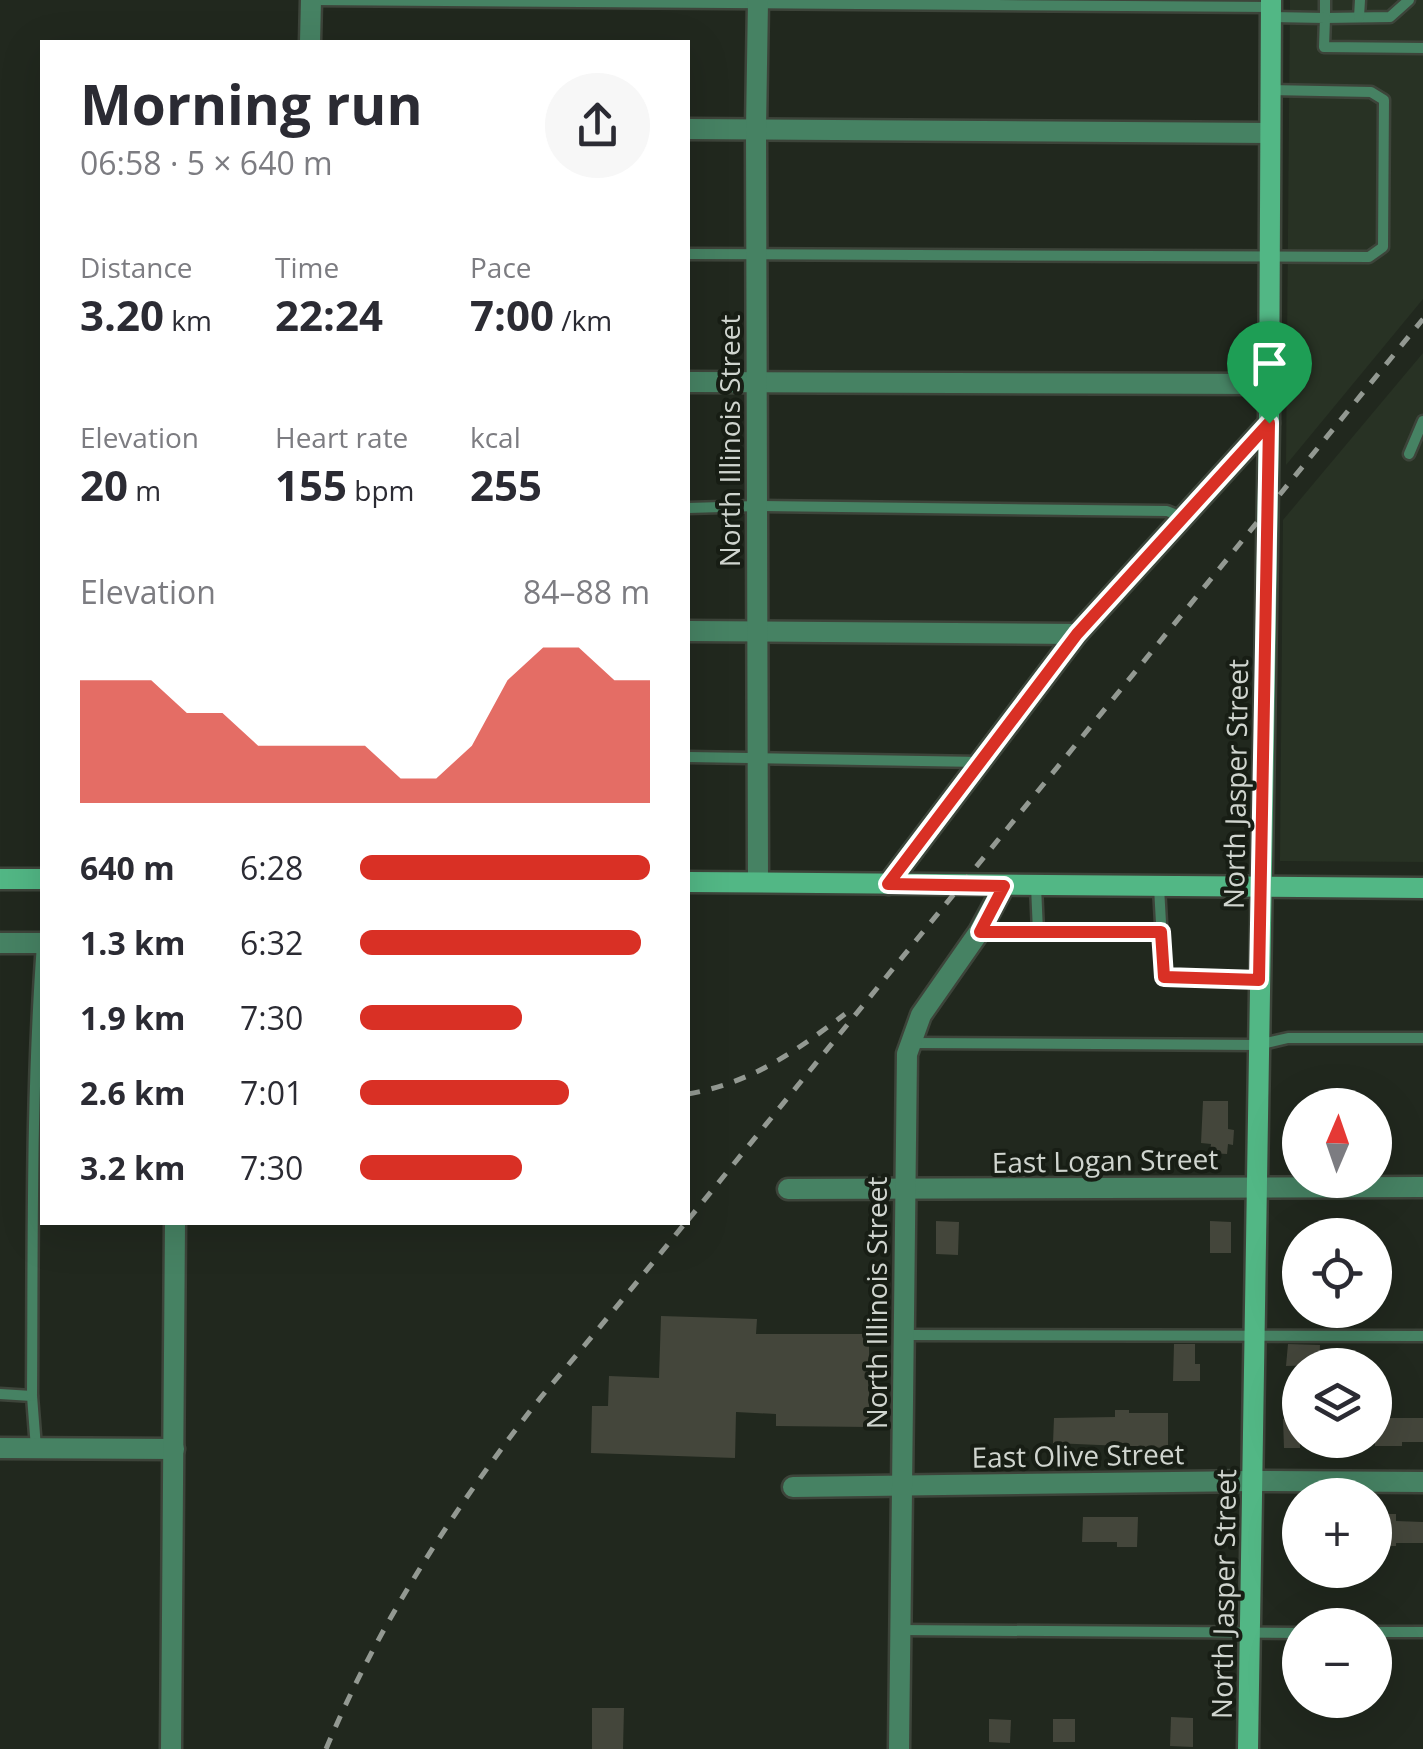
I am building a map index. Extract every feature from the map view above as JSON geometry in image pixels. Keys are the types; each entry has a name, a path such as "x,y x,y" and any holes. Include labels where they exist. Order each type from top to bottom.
{"street":[{"path":"310,0 310,40"},
{"name":"North Illinois Street","path":"758,1 758,882"},
{"name":"North Jasper Street","path":"1248,1749 1269,423 1271,8"},
{"path":"690,129 1270,134"},
{"path":"690,382 1269,384"},
{"path":"888,884 1077,634 1269,423"},
{"path":"690,631 1077,634"},
{"path":"0,879 40,879"},
{"path":"690,882 1423,888"},
{"name":"North Illinois Street","path":"898,1749 907,1054 921,1014 980,932 1004,886"},
{"path":"0,942 40,943"},
{"name":"East Logan Street","path":"788,1189 1423,1187"},
{"path":"171,1749 175,1225"},
{"path":"0,1448 174,1449"},
{"name":"East Olive Street","path":"793,1487 1423,1482"}],"lane":[{"path":"310,0 1271,8 1326,18 1360,18 1390,16 1409,0"},
{"path":"1325,0 1324,47 1423,48"},
{"path":"1360,0 1360,18"},
{"path":"690,254 1369,257 1383,248 1384,100 1371,92 1270,90"},
{"path":"1409,454 1423,420"},
{"path":"690,508 1168,511 1184,518"},
{"path":"690,757 980,762"},
{"path":"1036,886 1038,932"},
{"path":"1159,887 1164,977 1259,980"},
{"path":"980,932 1161,932"},
{"path":"36,1448 32,1396 33,1200 40,968"},
{"path":"911,1043 1258,1044 1288,1038 1423,1038"},
{"path":"903,1335 1423,1336"},
{"path":"0,1394 32,1396"},
{"path":"900,1630 1282,1633"},
{"path":"1392,1632 1423,1632"}],"shaded area":[{"path":"1290,0 1423,0 1423,299 1286,465"},
{"path":"1423,353 1423,862 1280,861 1283,520"}],"building":[{"path":"1203,1101 1228,1101 1228,1129 1234,1130 1233,1145 1228,1144 1227,1154 1210,1153 1211,1144 1201,1143"},
{"path":"936,1221 959,1222 958,1255 936,1254"},
{"path":"1210,1221 1231,1222 1231,1253 1210,1253"},
{"path":"661,1316 757,1319 756,1334 869,1334 869,1427 776,1426 776,1414 736,1412 735,1458 591,1453 592,1406 608,1406 609,1376 659,1378"},
{"path":"1174,1344 1195,1344 1200,1381 1173,1381"},
{"path":"1288,1344 1320,1345 1320,1348 1288,1348"},
{"path":"1115,1410 1168,1413 1168,1448 1053,1443 1054,1418 1115,1417"},
{"path":"1392,1418 1423,1418 1423,1442 1402,1442 1402,1446 1392,1446"},
{"path":"1392,1514 1396,1514 1396,1521 1423,1522 1423,1543 1392,1546"},
{"path":"1083,1517 1138,1517 1137,1547 1117,1547 1117,1542 1082,1542"},
{"path":"592,1708 624,1708 623,1749 592,1749"},
{"path":"1171,1717 1193,1718 1193,1747 1170,1746"},
{"path":"989,1719 1011,1720 1010,1743 989,1742"},
{"path":"1053,1719 1075,1719 1075,1742 1053,1742"}],"railway":[{"path":"690,1218 1423,319"},
{"path":"690,1094 752,1074 845,1014"},
{"path":"326,1749 392,1616 471,1491 536,1403 684,1225"}],"route":[{"path":"1269,423 1259,980 1164,977 1161,932 980,932 1004,886 888,884 1077,634 1269,423"}]}
